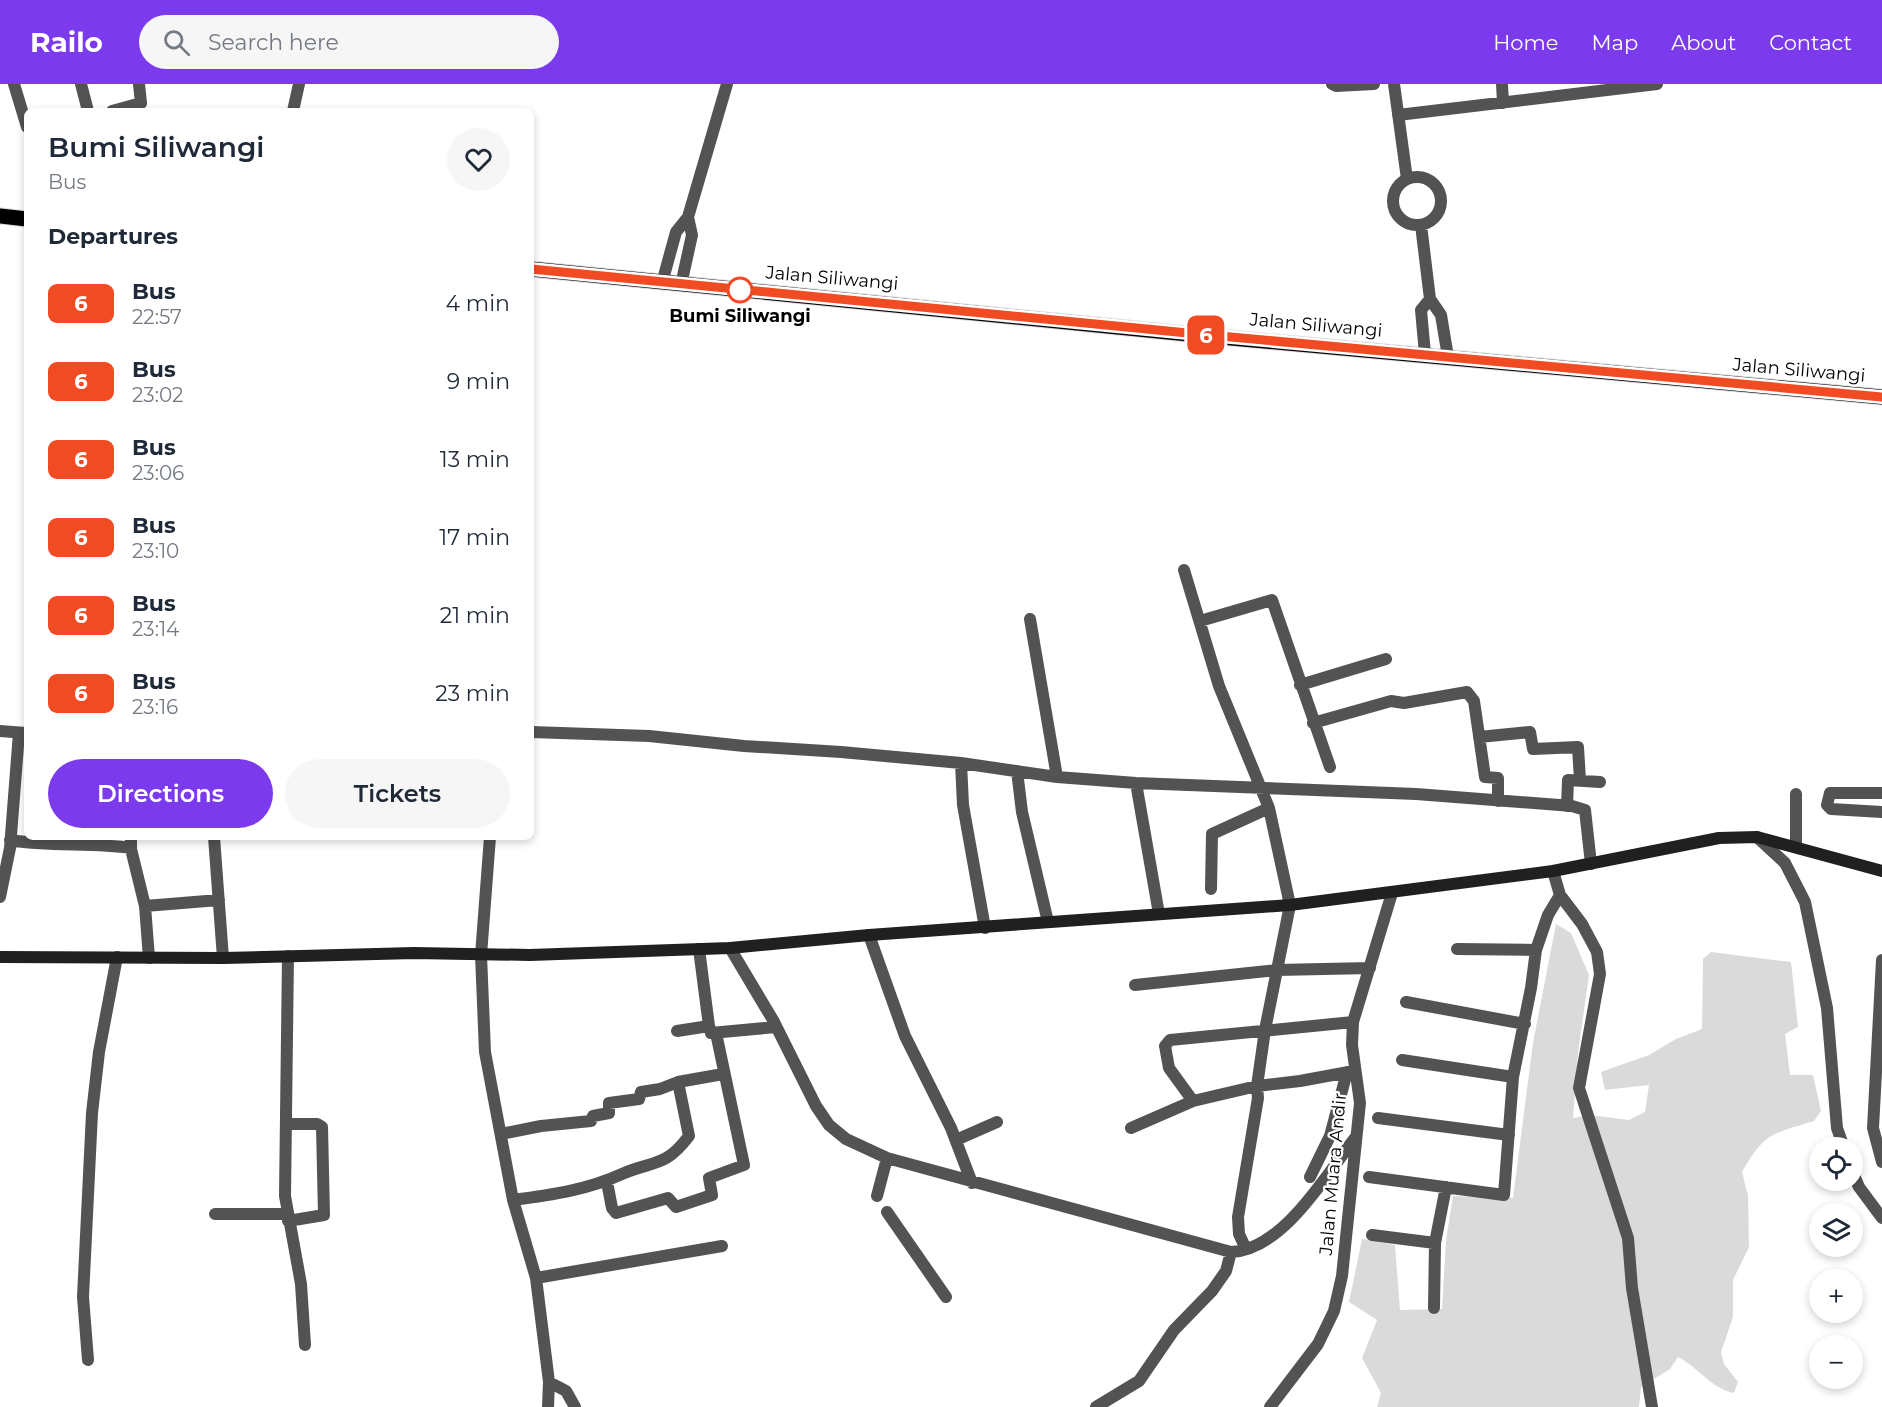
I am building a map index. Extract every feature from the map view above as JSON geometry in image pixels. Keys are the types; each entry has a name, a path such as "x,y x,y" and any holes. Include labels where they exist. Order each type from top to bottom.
{"main road":[{"path":"0,216 24,219"},
{"name":"Jalan Siliwangi","path":"534,269 1882,397"},
{"path":"0,957 223,958 414,953 481,955 730,948 868,935 1290,905 1553,871 1719,838 1757,837 1882,871"}],"street":[{"path":"14,84 24,117"},
{"path":"81,84 87,108"},
{"path":"123,108 141,103 139,84"},
{"path":"294,108 299,84"},
{"path":"662,283 676,232 688,218 727,84"},
{"path":"1332,84 1336,86 1374,84"},
{"path":"1394,84 1407,180"},
{"path":"1502,84 1503,103"},
{"path":"1398,115 1503,103 1585,87 1657,84"},
{"path":"1417,177 1428,180 1436,187 1440,196 1438,212 1431,220 1421,225 1406,222 1395,211 1392,201 1395,190 1407,180 1417,177"},
{"path":"681,285 692,235 688,218"},
{"path":"1421,225 1430,299 1441,315 1448,357"},
{"path":"1425,354 1421,310 1430,299"},
{"path":"1184,570 1219,686 1269,808 1290,905 1265,1030 1257,1086 1258,1098 1238,1217 1239,1234 1246,1249"},
{"path":"1200,621 1272,600 1330,767"},
{"path":"1030,619 1041,695 1057,777"},
{"path":"1300,685 1386,659"},
{"path":"1313,723 1391,701 1404,703 1467,692 1474,700 1485,777 1498,778 1498,801"},
{"path":"0,731 23,733 21,793 7,845 0,897"},
{"path":"534,732 649,736 961,763 1057,777 1136,783 1416,794 1567,806 1585,810 1592,864"},
{"path":"1479,736 1530,732 1533,749 1578,747 1580,780"},
{"path":"961,763 963,805 985,928"},
{"path":"1017,771 1022,812 1048,922"},
{"path":"1567,806 1568,780 1600,782"},
{"path":"1136,783 1159,914"},
{"path":"1882,794 1830,793 1827,805 1831,809 1882,812"},
{"path":"1796,847 1797,794"},
{"path":"1211,889 1212,834 1269,808"},
{"path":"1757,837 1785,863 1805,902 1827,1008 1837,1128 1840,1137"},
{"path":"214,840 223,958"},
{"path":"490,840 481,955 485,1052 513,1200 536,1278 549,1382 548,1407"},
{"path":"7,845 131,843 145,906 148,958"},
{"path":"1553,871 1560,895 1582,924 1596,952 1600,974 1578,1088 1587,1120 1612,1183 1628,1238 1632,1288 1652,1407"},
{"name":"Jalan Muara Andir","path":"1270,1407 1318,1344 1334,1311 1342,1276 1360,1103 1351,1071 1353,1022 1392,893"},
{"path":"1369,1176 1504,1195 1513,1077 1525,1024 1536,950 1548,915 1560,895"},
{"path":"145,906 219,900"},
{"path":"868,935 905,1036 956,1140 972,1183"},
{"path":"730,948 776,1027 816,1106 829,1125 846,1139 887,1158 1231,1252 1246,1249 1287,1224 1355,1138"},
{"path":"607,1182 612,1208 616,1213 670,1198 676,1207 712,1195 709,1178 744,1165 712,1029 699,949"},
{"path":"1457,949 1536,950"},
{"path":"288,956 285,1124 287,1218 301,1284 305,1345"},
{"path":"88,1360 84,1288 92,1113 99,1052 117,957"},
{"path":"1882,960 1873,1128 1882,1162"},
{"path":"1135,985 1277,970 1370,968"},
{"path":"1406,1002 1525,1024"},
{"path":"1192,1101 1169,1068 1167,1042 1173,1039 1353,1022"},
{"path":"677,1031 776,1027"},
{"path":"1402,1060 1513,1077"},
{"path":"1131,1128 1192,1101 1257,1086 1351,1071 1330,1136 1310,1177"},
{"path":"501,1134 541,1126 591,1121 593,1116 609,1113 609,1103 639,1099 641,1092 723,1074"},
{"path":"513,1200 560,1194 607,1182 621,1174 657,1164 688,1138 678,1083"},
{"path":"1378,1118 1509,1135"},
{"path":"956,1140 997,1122"},
{"path":"214,1214 287,1218 324,1215 322,1127 317,1124 285,1124"},
{"path":"877,1196 887,1158"},
{"path":"1434,1308 1435,1243 1446,1187"},
{"path":"1862,1191 1882,1218"},
{"path":"887,1212 946,1297"},
{"path":"1372,1235 1435,1243"},
{"path":"536,1278 722,1246"},
{"path":"1096,1407 1138,1380 1174,1330 1212,1292 1226,1270 1231,1252"},
{"path":"549,1382 566,1391 575,1407"}],"shaded area":[{"path":"1556,924 1571,933 1589,975 1578,1053 1573,1118 1591,1115 1629,1120 1645,1112 1649,1085 1605,1090 1601,1072 1649,1055 1676,1039 1702,1029 1703,959 1711,952 1791,962 1798,1027 1785,1034 1790,1075 1813,1075 1821,1111 1814,1121 1771,1136 1757,1149 1742,1172 1748,1196 1749,1247 1733,1280 1733,1317 1721,1352 1724,1364 1738,1382 1734,1393 1719,1387 1678,1357 1670,1369 1641,1387 1639,1407 1377,1407 1381,1393 1362,1358 1377,1320 1349,1302 1362,1239 1395,1245 1400,1310 1442,1309 1446,1240 1453,1196 1513,1198 1533,1043"}],"bus line":[{"name":"6","path":"534,269 1882,397"}],"place":[{"name":"Bumi Siliwangi","path":"740,290"}]}
